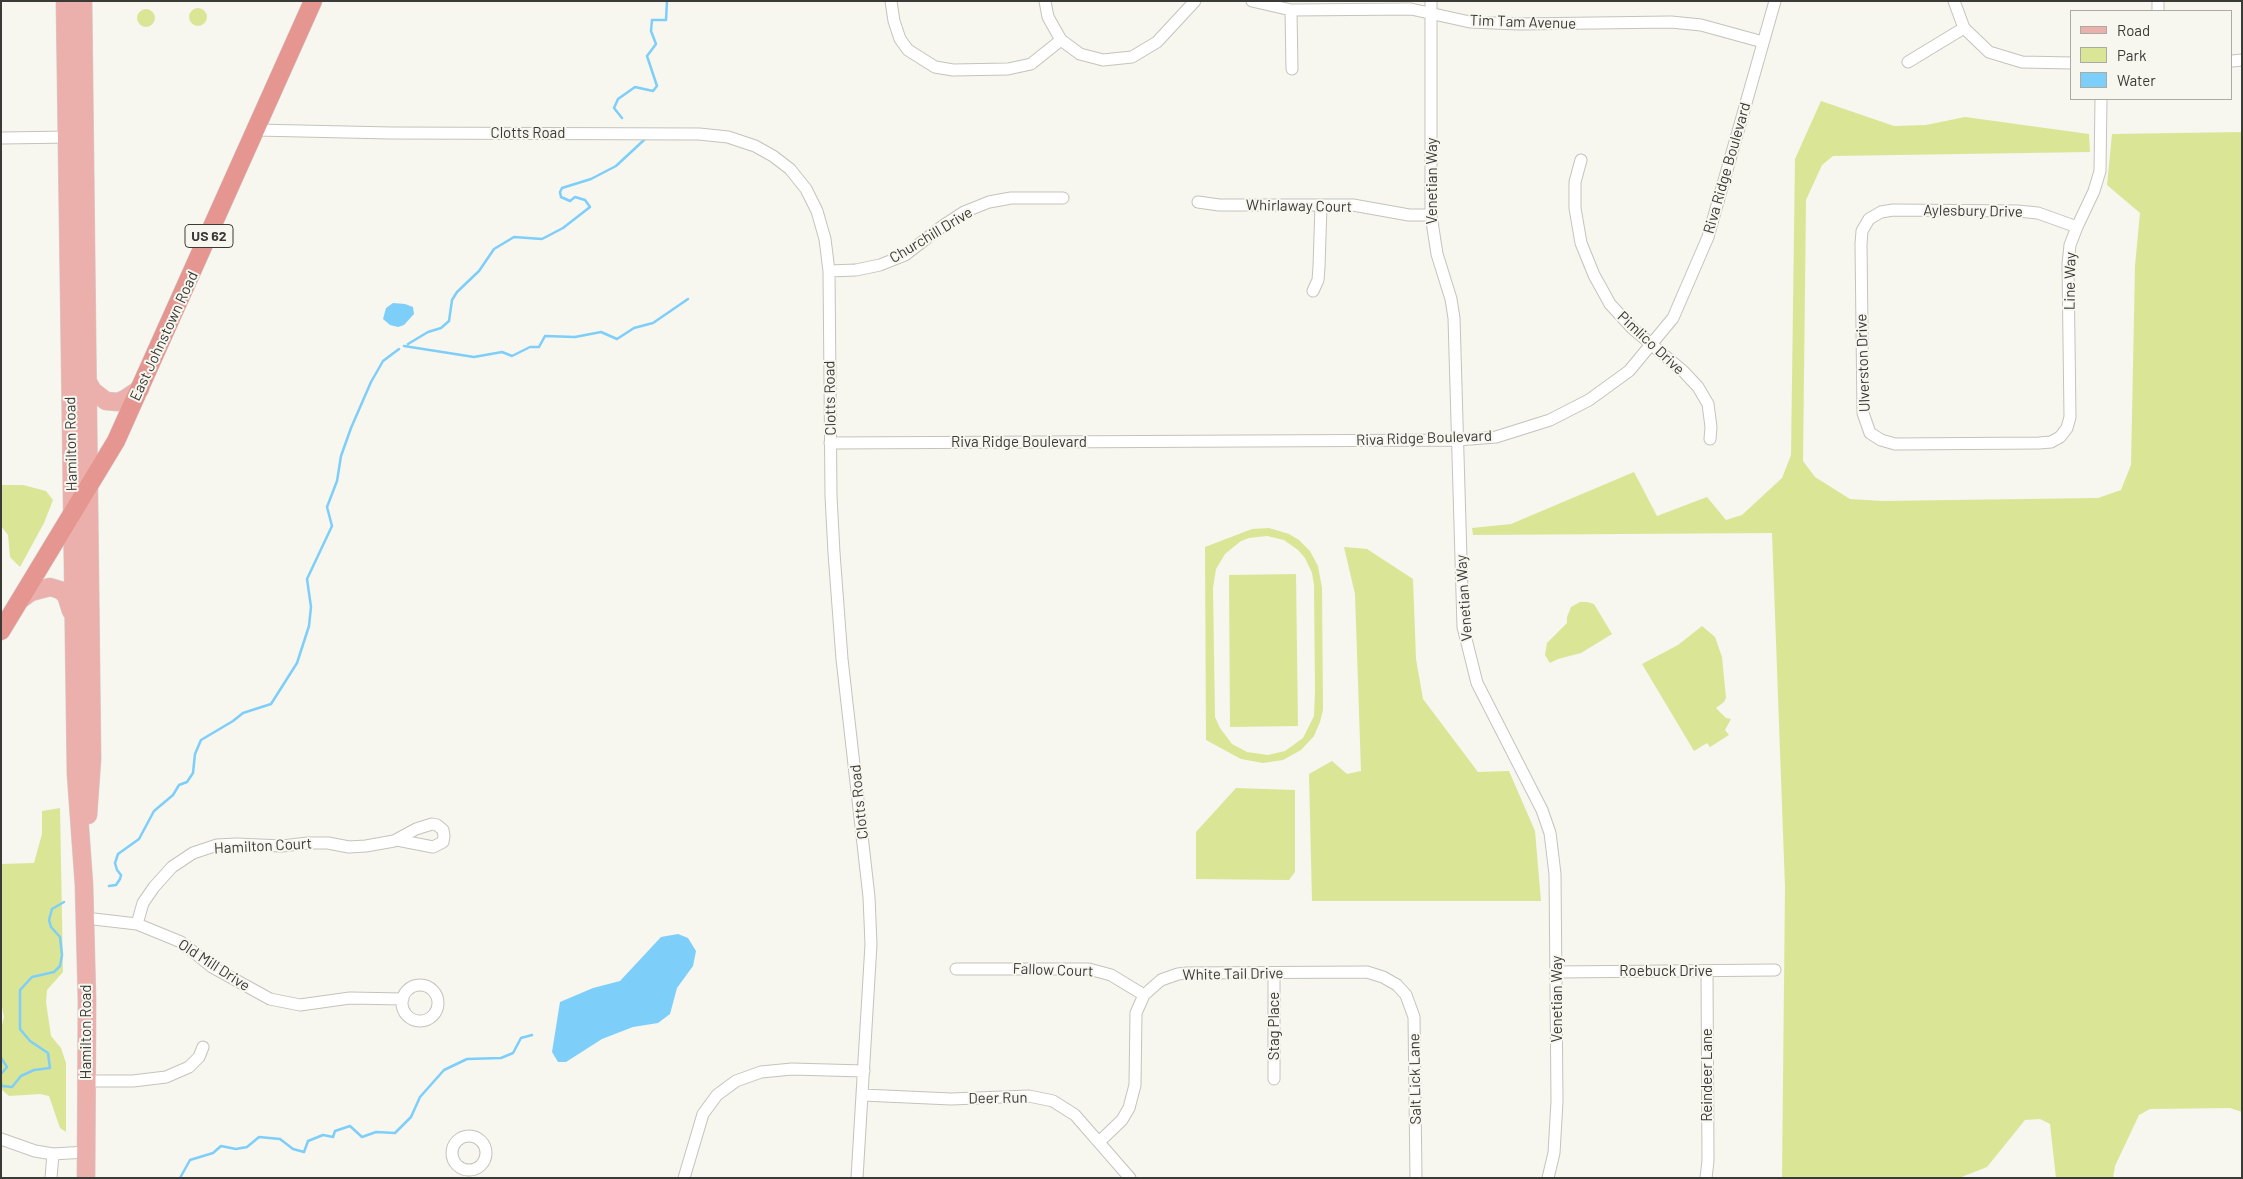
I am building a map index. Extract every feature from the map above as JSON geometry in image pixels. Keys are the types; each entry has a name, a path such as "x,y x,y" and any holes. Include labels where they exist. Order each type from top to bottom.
{"highway":[{"name":"East Johnstown Road","path":"1,631 116,441 313,1"}],"main road":[{"name":"Hamilton Road","path":"65,1 76,137 88,382 92,759 84,886"},
{"name":"Hamilton Road","path":"83,1 76,137 71,515 76,774 84,886 87,1001 86,1178"},
{"path":"88,382 93,391 106,401 118,402 126,399 140,388"},
{"path":"20,600 41,588 50,587 60,590 66,596 73,618"}],"street":[{"path":"891,1 894,21 900,39 908,50 934,67 953,70 1008,69 1032,64 1061,40"},
{"path":"1045,1 1048,16 1061,40 1080,54 1103,60 1132,57 1157,42 1196,1"},
{"name":"Tim Tam Avenue","path":"1252,1 1291,10 1411,9 1431,7 1470,22 1519,24 1671,22 1701,25 1763,42"},
{"name":"Riva Ridge Boulevard","path":"830,443 1457,440 1496,437 1550,420 1589,400 1629,371 1673,318 1708,237 1775,1"},
{"path":"1954,1 1964,28 1989,52 2022,62 2070,63"},
{"name":"Venetian Way","path":"1431,7 1431,215 1437,254 1451,300 1454,318 1463,627 1477,683 1542,810 1550,832 1555,874 1557,1127 1548,1178"},
{"path":"1291,10 1292,69"},
{"path":"1908,62 1964,28"},
{"name":"Line Way","path":"2060,437 2067,428 2070,417 2068,264 2070,246 2094,191 2100,171 2101,100"},
{"name":"Clotts Road","path":"256,130 391,133 699,134 728,137 755,146 774,156 790,169 806,189 817,211 825,239 829,271 831,496 842,658 870,897 871,944 857,1178"},
{"path":"1,138 76,137"},
{"name":"Pimlico Drive","path":"1581,160 1575,182 1575,208 1581,243 1594,275 1610,304 1632,328 1684,372 1698,387 1708,404 1711,426 1710,439"},
{"name":"Churchill Drive","path":"829,271 856,270 880,265 905,255 964,212 989,202 1011,198 1064,198"},
{"name":"Whirlaway Court","path":"1198,202 1218,206 1353,205 1409,215 1431,215"},
{"path":"1313,291 1318,280 1321,206"},
{"name":"Aylesbury Drive","path":"1869,219 1881,212 1893,210 2017,211 2038,213 2077,227"},
{"name":"Ulverston Drive","path":"1869,219 1862,231 1861,244 1863,412 1870,433 1882,440 1895,444 2039,443 2051,442 2060,437"},
{"name":"Hamilton Court","path":"137,924 143,903 172,867 193,853 217,845 282,846 328,843 349,847 397,840"},
{"name":"Old Mill Drive","path":"85,918 137,924 180,942 212,967 270,999 300,1006 350,998 403,999"},
{"name":"Fallow Court","path":"956,968 1089,969 1111,975 1144,995"},
{"name":"Roebuck Drive","path":"1557,972 1775,970"},
{"name":"Reindeer Lane","path":"1706,1178 1708,1161 1707,971"},
{"name":"White Tail Drive","path":"1144,995 1161,980 1178,974 1367,972 1383,977 1397,985"},
{"name":"Stag Place","path":"1274,973 1274,1079"},
{"name":"Salt Lick Lane","path":"1397,985 1406,995 1414,1017 1416,1178"},
{"path":"1099,1142 1122,1120 1134,1096 1136,1013 1144,995"},
{"path":"86,1081 133,1081 166,1076 189,1067 199,1057 202,1047"},
{"path":"684,1178 703,1114 717,1095 736,1081 761,1072 792,1069 864,1071"},
{"name":"Deer Run","path":"863,1095 951,1099 1029,1096 1053,1101 1075,1115 1130,1178"},
{"path":"1,1139 35,1151 53,1154 86,1152"},
{"path":"51,1178 53,1154"}],"green space":[{"path":"194,8 202,8 207,13 205,24 194,26 189,21 189,13"},
{"path":"146,9 154,14 155,18 150,26 146,27 138,22 137,18 142,10"},
{"path":"1821,101 1894,126 1926,125 1965,117 2089,134 2090,152 1833,156 1822,165 1806,200 1803,461 1815,477 1850,499 1882,501 2098,498 2121,490 2131,465 2135,266 2140,213 2107,185 2112,134 2242,132 2242,1112 2230,1108 2150,1109 2139,1115 2115,1166 2113,1178 2056,1178 2050,1124 2040,1119 2025,1120 1987,1167 1959,1178 1782,1178 1785,887 1772,533 1473,535 1472,528 1511,524 1634,472 1657,516 1707,497 1726,520 1742,515 1782,478 1791,455 1795,159"},
{"path":"1,485 23,485 46,491 53,500 44,523 20,567 10,557 8,535 1,526"},
{"path":"1269,528 1289,534 1299,540 1310,551 1318,566 1322,588 1323,710 1320,722 1314,736 1301,750 1283,760 1263,763 1241,759 1206,740 1205,547 1252,529","holes":["1267,536 1284,540 1298,550 1305,558 1312,573 1314,585 1314,716 1303,738 1285,751 1268,755 1247,752 1232,744 1220,728 1215,717 1213,588 1216,569 1225,554 1241,541"]},
{"path":"1344,547 1367,549 1413,579 1416,659 1423,699 1478,772 1509,771 1535,831 1541,901 1312,901 1309,774 1332,761 1347,774 1361,771 1355,594"},
{"path":"1296,574 1298,726 1230,727 1229,575"},
{"path":"1580,602 1594,604 1612,634 1581,653 1550,663 1545,655 1547,643 1567,623 1571,607"},
{"path":"1702,626 1715,637 1722,657 1726,698 1716,708 1726,718 1731,719 1725,730 1729,735 1710,747 1707,743 1694,751 1642,664 1678,645"},
{"path":"1236,788 1295,790 1295,872 1289,880 1196,879 1196,832"},
{"path":"60,808 63,972 47,990 46,1002 51,1036 61,1048 66,1063 66,1132 60,1128 49,1096 40,1094 9,1096 1,1089 1,1029 4,1017 1,1001 1,864 34,863 42,834 42,811"}],"water":[{"path":"393,303 413,307 414,314 404,325 398,327 390,325 383,319 386,308"},
{"path":"678,934 688,938 696,951 693,966 677,988 670,1014 658,1023 633,1027 602,1039 566,1062 558,1062 552,1052 560,1002 593,988 620,981 661,937"}],"waterway":[{"path":"622,118 614,108 618,99 635,87 653,91 657,86 647,56 656,44 651,31 652,20 666,20 667,1"},
{"path":"408,344 428,332 441,328 449,321 452,300 457,292 479,271 494,249 514,237 542,239 563,228 590,207 585,200 575,197 570,201 561,197 560,192 562,188 591,179 616,166 644,140"},
{"path":"404,346 474,357 502,352 512,356 530,347 539,347 545,336 575,337 601,332 617,339 634,328 653,323 688,299"},
{"path":"109,886 116,885 120,879 121,875 115,863 118,854 139,839 154,811 173,795 179,785 187,782 193,773 195,754 201,740 243,713 271,704 297,663 309,626 311,607 307,579 332,526 327,507 337,481 341,456 371,382 383,361 399,349"},
{"path":"1,1083 2,1086 12,1087 21,1076 34,1070 50,1068 48,1053 30,1041 20,1029 20,990 32,977 54,972 60,966 62,955 60,937 51,927 49,920 52,909 64,902"},
{"path":"180,1178 190,1160 213,1153 221,1146 236,1149 247,1147 259,1137 280,1139 293,1149 304,1152 308,1141 323,1135 333,1137 335,1131 350,1126 362,1137 376,1132 395,1133 411,1117 420,1097 444,1070 467,1059 501,1058 513,1053 521,1038 532,1035"},
{"path":"1,1058 7,1067 1,1074"}]}
